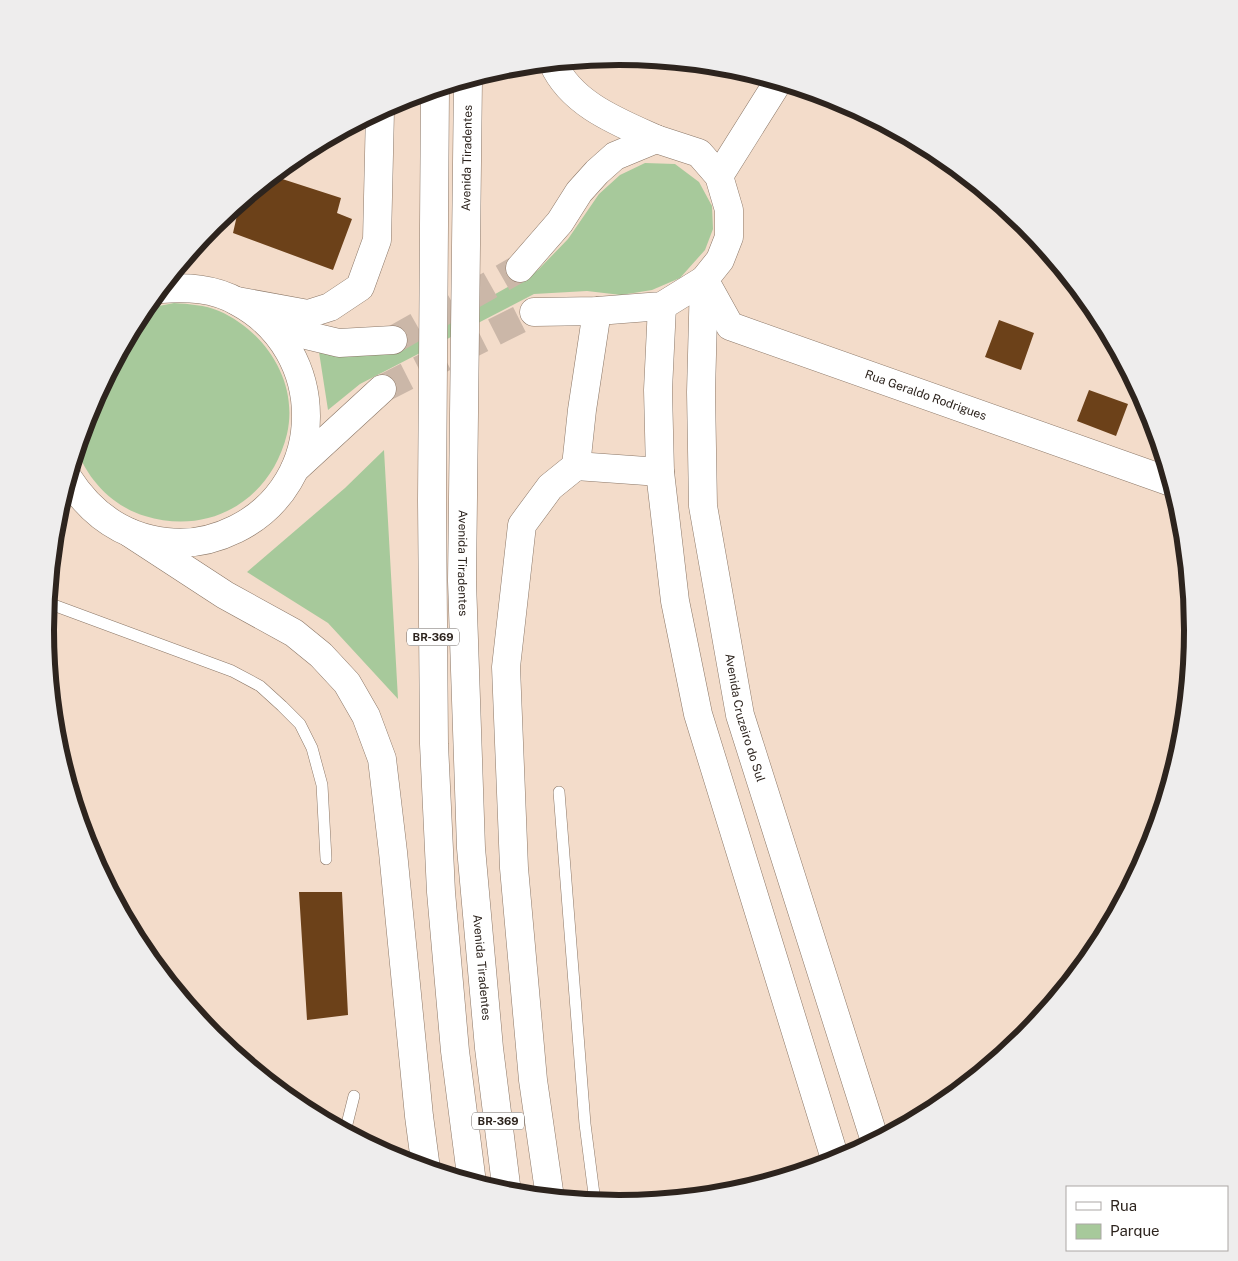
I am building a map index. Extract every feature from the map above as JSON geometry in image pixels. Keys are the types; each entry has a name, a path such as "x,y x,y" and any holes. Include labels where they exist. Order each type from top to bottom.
{"main road":[{"path":"534,312 597,311 662,306 704,280 720,260 729,237 729,210 719,176 700,153 656,139 614,120 578,98 556,69"},
{"name":"Avenida Tiradentes","path":"468,86 462,580 470,838 489,1048 507,1184"},
{"path":"719,176 774,88"},
{"name":"BR-369","path":"435,96 432,490 434,744 441,892 446,952 455,1051 471,1175"},
{"path":"170,288 207,290 237,301 308,314 330,307 360,287 377,240 380,119"},
{"path":"520,268 560,222 579,192 597,172 615,156 656,139"},
{"name":"Rua Geraldo Rodrigues","path":"704,280 730,326 1164,479"},
{"name":"Avenida Cruzeiro do Sul","path":"704,280 701,392 703,506 740,715 873,1135"},
{"path":"130,533 153,540 177,543 201,542 225,535 246,524 266,509 282,491 294,470 303,446 307,421 305,395 298,370 287,348 272,327 256,313 237,301"},
{"path":"662,306 658,390 660,472 675,601 704,738 833,1154"},
{"path":"576,466 582,410 597,311"},
{"path":"272,327 339,343 393,340"},
{"path":"294,470 382,389"},
{"path":"549,1191 533,1080 514,868 506,668 522,525 550,487 576,466 660,472"},
{"path":"73,485 93,510 110,523 130,533 225,595 294,632 321,654 346,683 366,716 382,759 425,1161"},
{"path":"704,738 751,748"}],"lane":[{"path":"55,605 232,671 260,686 282,706 300,724 312,748 322,785 326,858"},
{"path":"559,792 585,1124 594,1195"},
{"path":"347,1125 354,1096"}],"green space":[{"path":"645,163 675,164 699,182 712,206 713,229 705,250 680,278 652,290 621,295 587,291 534,294 360,384 328,410 319,352 390,353 538,270 568,239 599,194 620,175"},
{"path":"174,303 197,305 214,309 236,320 251,331 275,360 288,396 287,434 279,457 267,477 252,494 234,507 214,516 192,521 169,521 145,516 123,506 103,491 87,471 81,458 112,380 129,348 156,307"},
{"path":"384,450 398,699 328,623 247,572 345,488"}],"building":[{"path":"280,178 341,198 337,213 352,219 333,270 233,233 237,214"},
{"path":"999,320 1034,333 1021,370 985,357"},
{"path":"1089,390 1128,404 1116,436 1077,421"},
{"path":"299,892 342,892 348,1015 307,1020"}],"tunnel":[{"path":"393,340 520,268"},
{"path":"382,389 534,312"}]}
